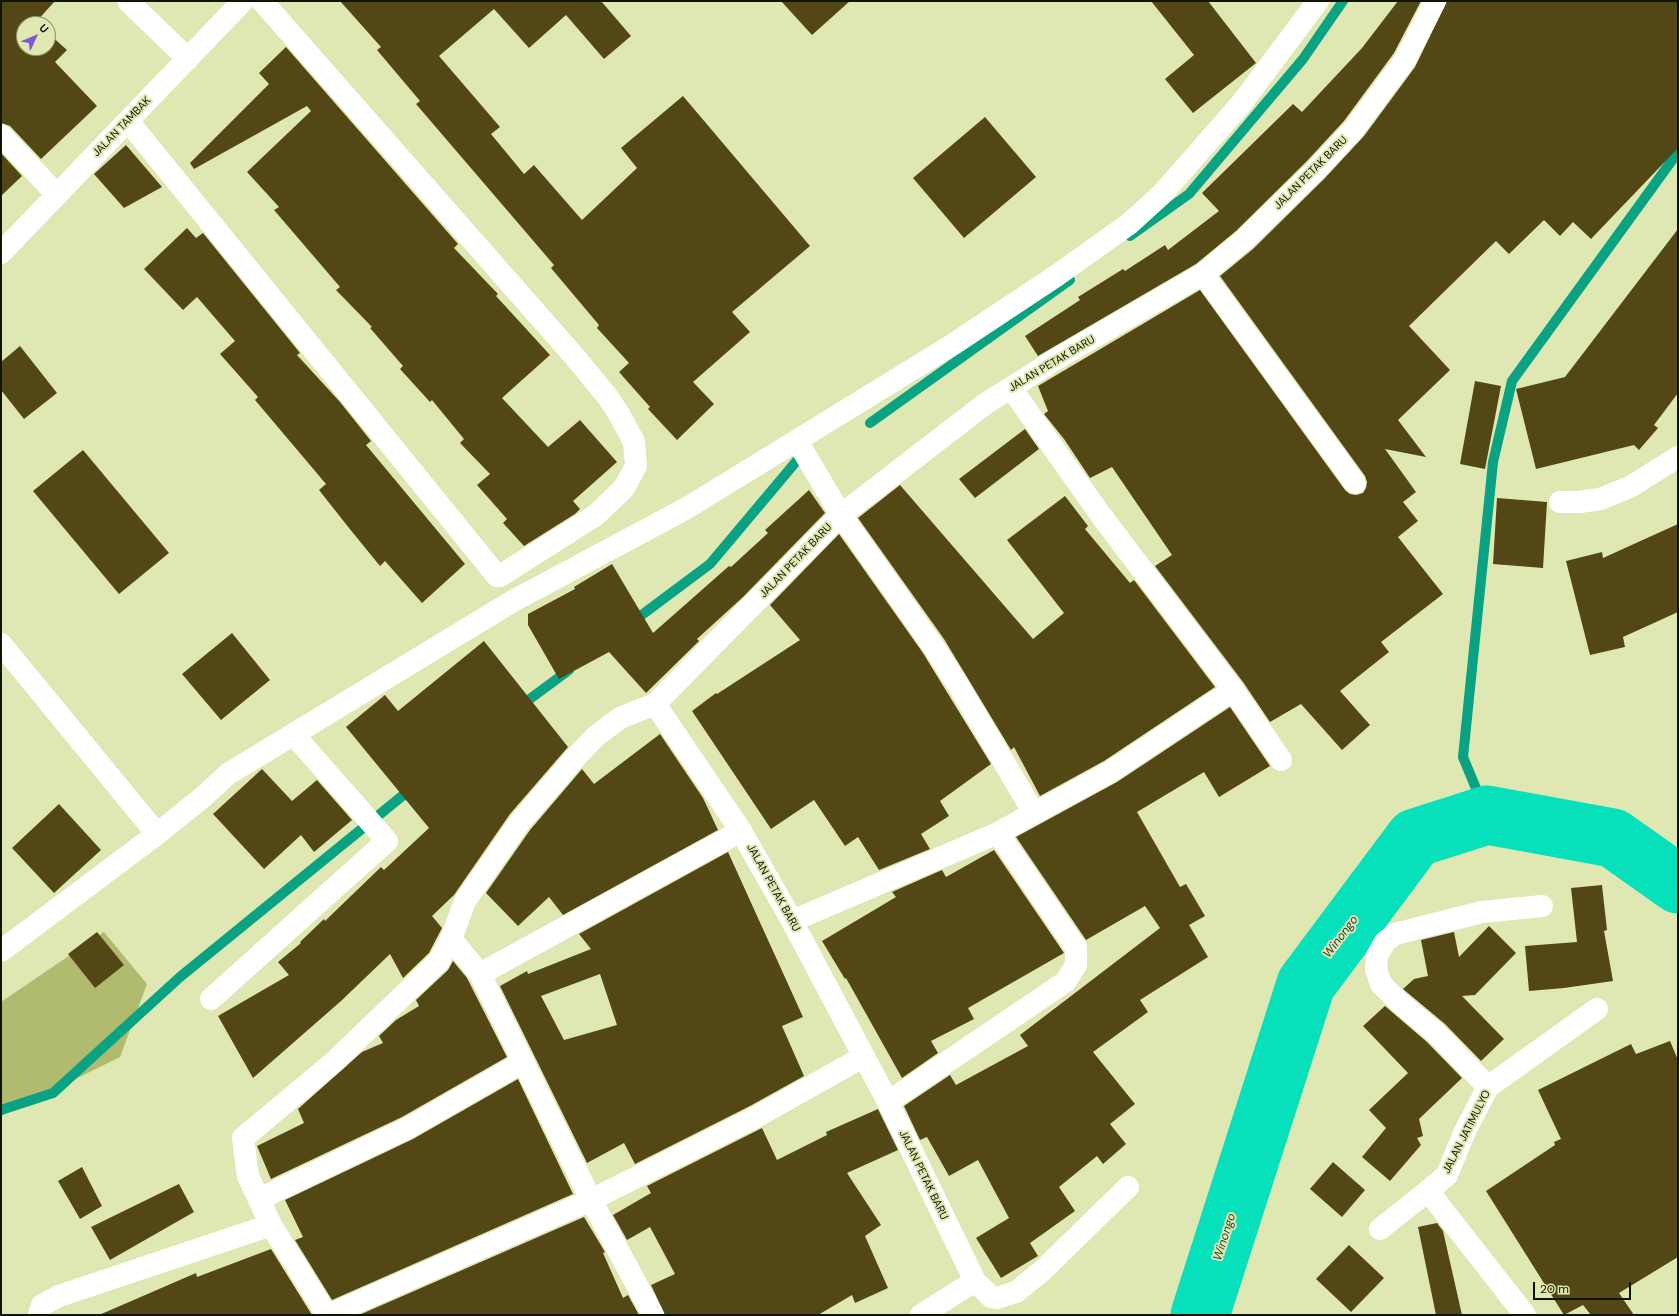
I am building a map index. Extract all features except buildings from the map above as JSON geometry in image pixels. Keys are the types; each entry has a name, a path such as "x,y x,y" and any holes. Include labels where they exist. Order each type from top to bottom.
{"street":[{"path":"128,1 188,59"},
{"name":"JALAN TAMBAK","path":"1,253 243,1"},
{"path":"128,121 497,576 500,576 596,515 624,488 636,466 634,442 619,414 607,396 574,356 262,1"},
{"path":"1,952 157,834 203,797 228,774 513,601 687,508 797,441 952,345 1056,276 1129,224 1162,194 1241,104 1318,1"},
{"name":"JALAN PETAK BARU","path":"1128,1187 1042,1271 1016,1292 997,1298 991,1297 975,1281 888,1102 792,921 741,831 655,704 841,515 985,404 1058,358 1203,274 1244,240 1316,170 1354,129 1405,60 1435,1"},
{"path":"1,135 57,195"},
{"path":"1203,274 1355,484"},
{"path":"1011,388 1100,514 1233,690 1281,760"},
{"path":"797,441 841,515 933,646 1034,813"},
{"path":"1560,502 1580,502 1600,499 1630,487 1678,457"},
{"path":"1,644 157,834"},
{"path":"792,921 998,833 1110,772 1233,690"},
{"path":"655,704 620,718 595,737 575,758 520,822 465,901 451,939 439,961 334,1062 243,1138 248,1176 271,1225 327,1315 591,1200 756,1117 863,1057"},
{"path":"211,999 387,841 376,831 294,735"},
{"path":"480,974 741,831"},
{"path":"888,1102 1065,982 1076,964 1076,948 998,833"},
{"path":"1488,1088 1436,1032 1400,1003 1381,984 1376,969 1377,956 1384,942 1395,934 1482,912 1542,906"},
{"path":"451,939 480,974 591,1200 654,1315"},
{"name":"JALAN JATIMULYO","path":"1380,1228 1447,1175 1465,1131 1488,1088 1597,1009"},
{"path":"259,1199 408,1128 523,1062"},
{"path":"1428,1191 1525,1315"},
{"path":"39,1315 42,1305 59,1296 271,1225"},
{"path":"921,1315 975,1281"}],"green space":[{"path":"104,932 147,984 120,1057 1,1116 1,1002"}],"waterway":[{"path":"1130,236 1189,194 1303,59 1343,1"},
{"path":"1487,815 1463,757 1493,462 1512,381 1678,152"},
{"path":"870,423 1070,280"},
{"path":"631,623 710,564 805,451"},
{"path":"519,707 569,670"},
{"path":"1,1110 53,1093 180,977 412,788"},
{"name":"Winongo","path":"1200,1315 1306,984 1415,838 1487,815 1613,838 1678,884"}]}
